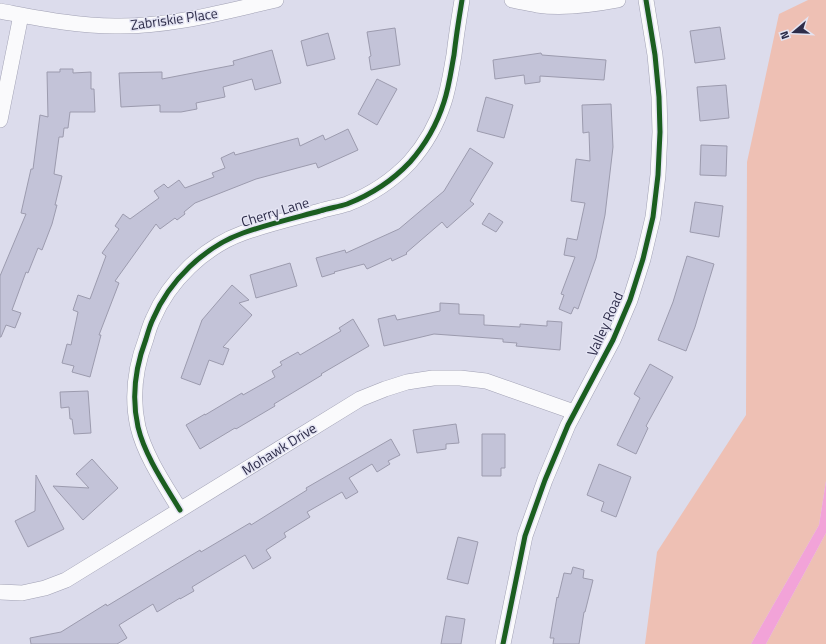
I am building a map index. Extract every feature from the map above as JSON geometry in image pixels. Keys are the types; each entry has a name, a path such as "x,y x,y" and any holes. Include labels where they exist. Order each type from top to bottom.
{"street":[{"name":"Zabriskie Place","path":"0,11 76,24 115,26 153,25 195,18 276,0"},
{"name":"Cherry Lane","path":"180,510 147,452 138,428 135,402 136,379 140,356 153,319 165,296 181,276 200,258 221,244 242,233 346,204 369,193 391,179 409,162 425,143 436,123 444,102 450,78 462,0"},
{"path":"512,0 538,5 566,6 597,4 618,0"},
{"name":"Valley Road","path":"503,644 525,536 544,480 574,412 613,340 630,300 643,259 652,217 658,175 660,132 659,97 655,55 646,0"},
{"path":"0,120 21,15"},
{"name":"Mohawk Drive","path":"0,592 22,593 45,588 66,580 360,399 385,388 407,382 433,378 486,381 574,412"}],"shaded area":[{"path":"808,0 826,0 826,481 819,525 751,644 645,644 657,552 746,415 747,162 779,14"},
{"path":"826,481 826,533 766,644 751,644 819,525"},
{"path":"826,533 826,644 766,644"}],"building":[{"path":"720,27 725,59 695,63 690,31"},
{"path":"395,28 400,65 371,70 369,57 371,56 367,32"},
{"path":"328,33 335,59 307,66 301,41"},
{"path":"272,50 281,83 255,90 252,79 223,87 225,97 196,103 197,109 181,112 160,112 160,105 121,107 119,73 162,72 162,79 234,65 233,61"},
{"path":"541,53 542,55 606,60 604,80 540,76 540,82 525,84 524,75 495,79 493,60"},
{"path":"60,69 73,69 73,73 91,72 91,89 94,89 95,112 70,112 68,128 64,128 63,137 59,137 54,174 62,176 52,224 42,250 38,248 28,273 26,272 12,310 21,313 15,328 6,325 0,337 0,276 26,214 21,213 31,169 33,169 40,115 48,117 47,72 60,72"},
{"path":"377,79 397,89 377,125 358,114"},
{"path":"726,85 729,118 700,121 697,87"},
{"path":"486,97 513,105 504,138 477,131"},
{"path":"611,104 613,147 605,215 596,258 578,309 574,307 571,314 559,309 564,295 561,294 575,257 564,255 567,238 577,240 585,203 571,201 576,159 590,161 589,132 583,133 582,105"},
{"path":"348,129 358,150 318,168 316,163 256,179 195,203 177,220 175,218 160,229 156,224 115,281 119,283 99,335 101,335 90,377 72,372 74,366 62,363 67,344 71,345 78,312 73,310 78,295 90,299 106,256 102,253 119,229 115,226 123,214 130,219 159,198 154,191 164,184 168,188 179,180 185,188 214,177 212,173 225,168 221,158 234,152 235,155 298,138 300,146 323,135 325,140"},
{"path":"701,145 727,146 726,176 700,175"},
{"path":"470,148 493,163 470,201 474,204 447,228 442,222 406,253 407,254 392,261 391,258 367,269 364,264 334,272 335,273 322,277 316,258 345,250 346,253 399,229 444,191"},
{"path":"695,202 723,206 719,237 690,232"},
{"path":"489,213 503,222 496,232 482,224"},
{"path":"687,256 714,264 695,327 686,351 658,340 673,302"},
{"path":"290,263 297,286 256,298 250,275"},
{"path":"232,285 249,300 239,303 252,315 223,347 229,349 223,365 209,360 200,385 181,378 202,320"},
{"path":"440,303 459,304 459,314 484,315 484,325 520,327 520,324 547,326 547,321 562,322 560,350 516,346 517,343 503,342 503,339 434,334 384,346 378,319 395,315 397,320 440,311"},
{"path":"353,319 369,346 274,404 275,406 200,449 186,425 242,393 243,395 275,377 272,371 282,365 280,362 298,352 300,355 341,331 339,328"},
{"path":"650,364 673,377 646,426 648,428 636,454 617,445 640,398 634,394"},
{"path":"88,391 91,433 74,434 72,419 70,419 69,407 61,408 60,392"},
{"path":"456,424 459,443 446,444 446,449 417,453 413,430"},
{"path":"482,434 505,434 505,468 501,468 501,476 482,476"},
{"path":"391,439 400,455 388,461 390,464 377,472 372,464 349,478 358,492 346,499 342,492 307,512 310,517 284,533 286,537 266,550 271,558 253,569 245,555 192,587 194,591 157,612 153,604 119,625 127,638 117,644 31,644 30,638 61,632 106,604 107,606 200,550 201,552 250,523 251,525 307,490 306,488"},
{"path":"92,459 118,488 83,520 53,486 89,488 76,474"},
{"path":"599,464 631,477 616,517 601,511 604,502 587,495"},
{"path":"36,475 64,529 28,547 15,521 35,511"},
{"path":"458,537 478,542 468,584 447,579"},
{"path":"573,567 584,570 583,578 593,580 584,612 579,644 553,644 554,638 550,638 557,597 558,598 564,573 571,574"},
{"path":"446,616 465,619 461,644 441,644"}],"cycle path":[{"path":"180,510 145,449 136,416 135,382 139,361 150,326 160,305 168,292 189,267 215,247 243,233 281,221 344,205 356,200 373,192 389,181 410,162 421,149 430,134 444,102 451,73 462,0"},
{"path":"503,644 525,536 545,480 568,425 613,340 630,300 643,259 653,217 658,175 660,132 659,97 655,55 646,0"}]}
